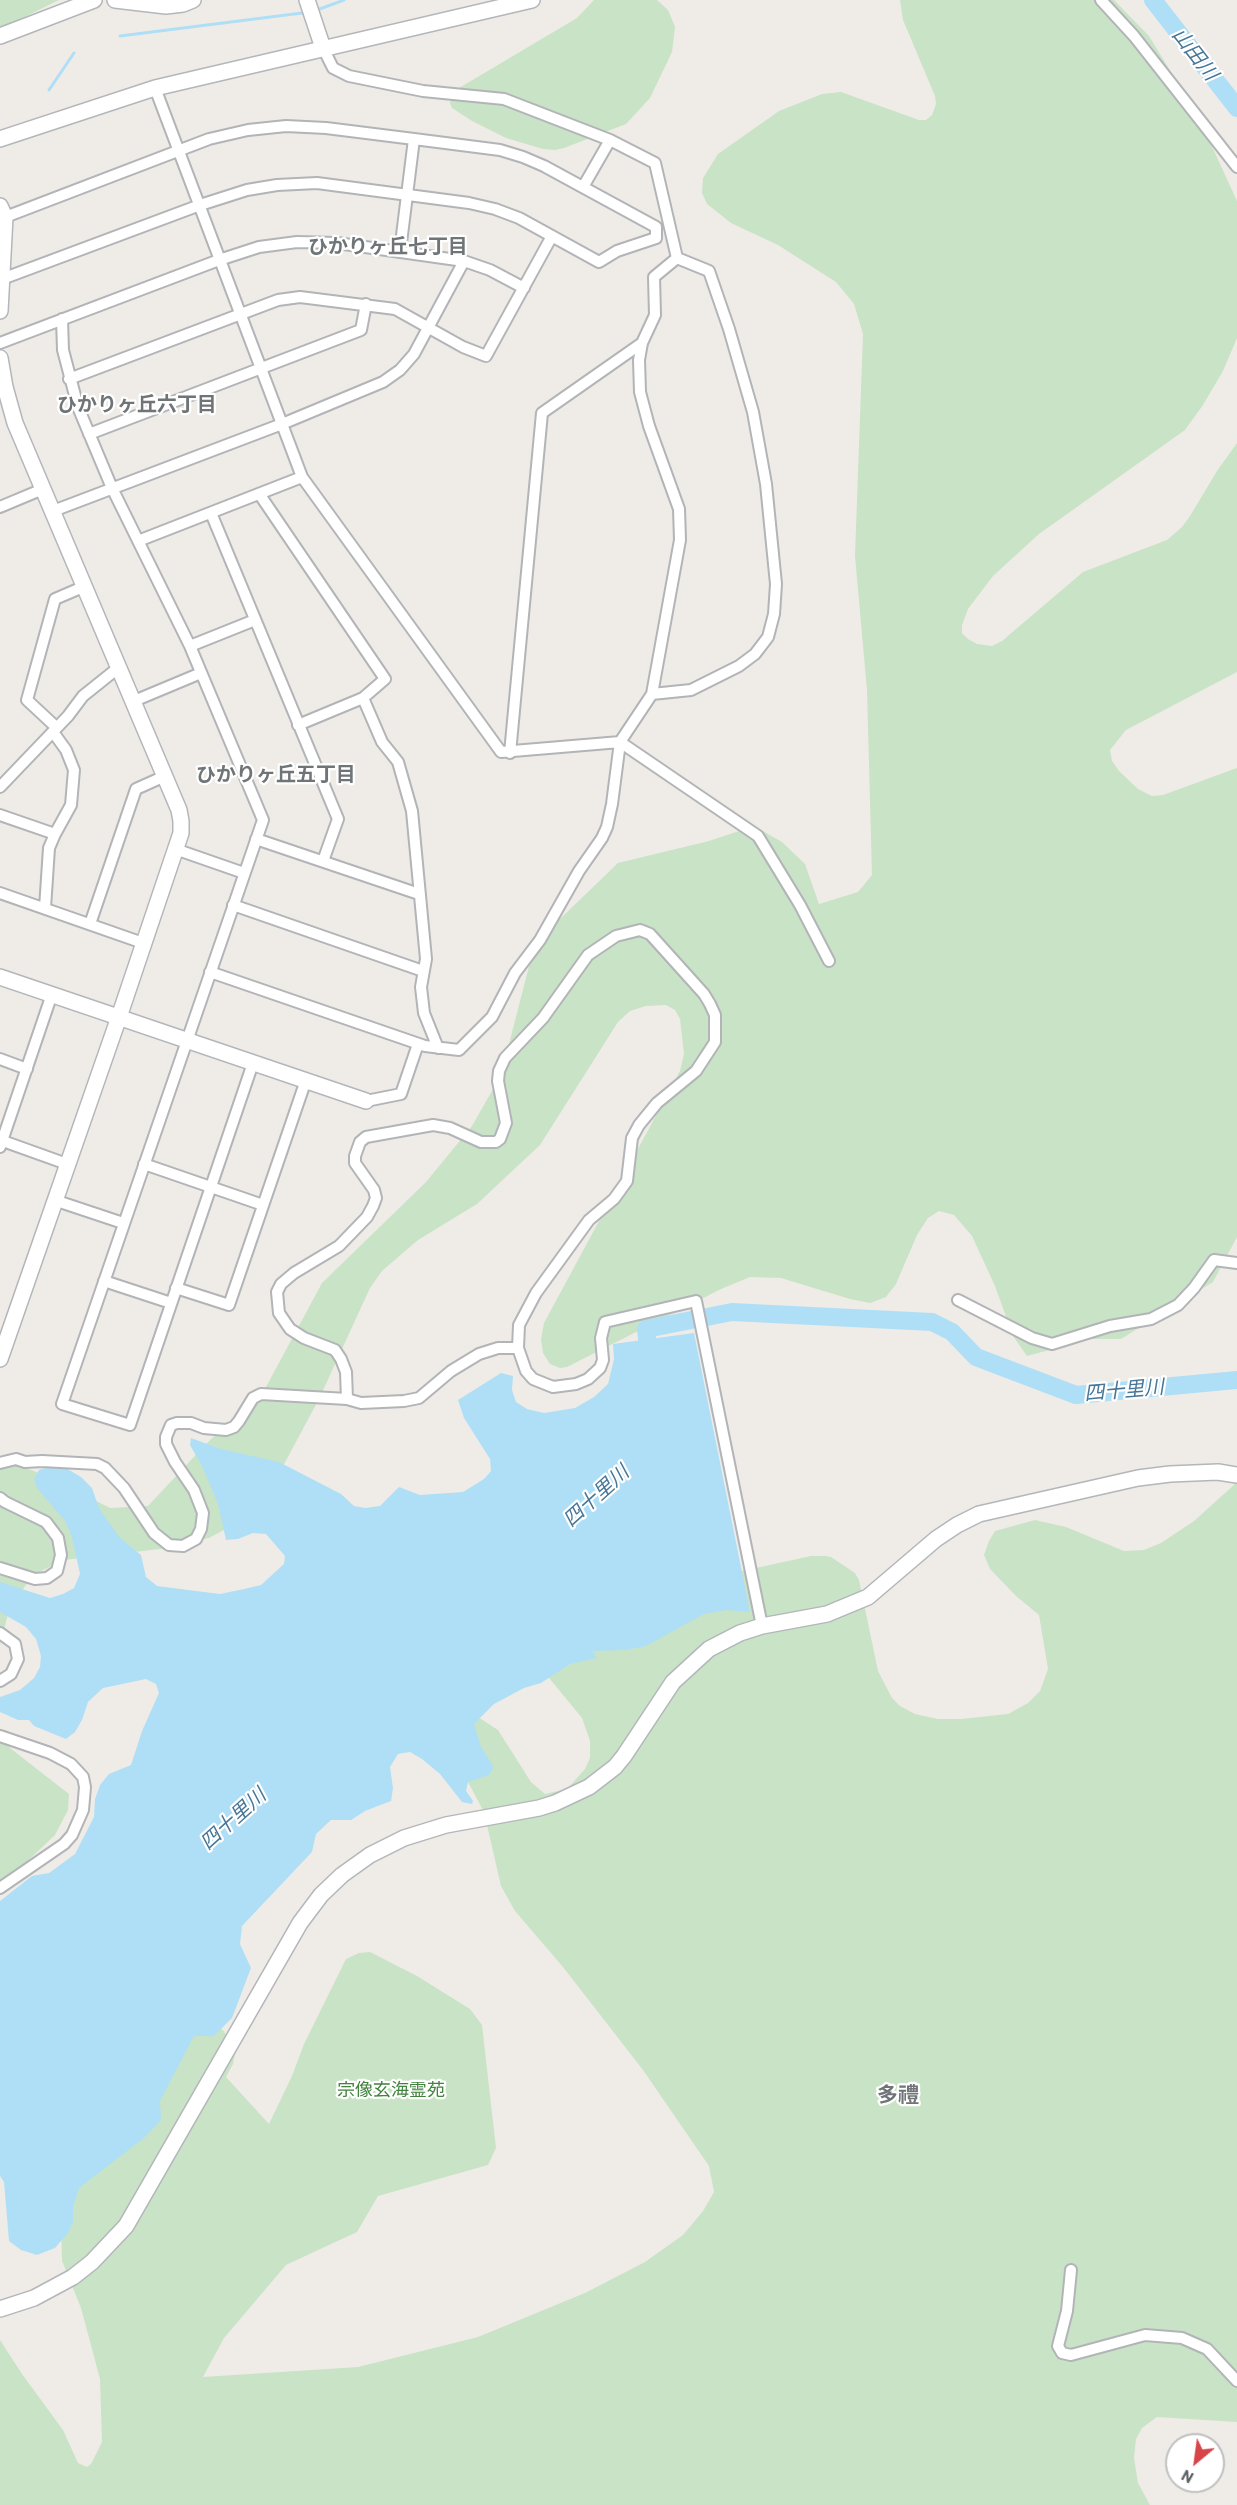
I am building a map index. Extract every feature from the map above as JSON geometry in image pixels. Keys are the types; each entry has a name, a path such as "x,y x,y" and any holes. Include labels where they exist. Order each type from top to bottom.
{"street":[{"path":"0,36 94,0"},
{"path":"115,0 165,6 183,4 193,0"},
{"path":"307,0 323,48 333,68 349,76 423,91 504,99 610,140 655,163 677,258"},
{"path":"0,139 155,88 532,0"},
{"path":"1101,0 1134,36 1237,167"},
{"path":"155,88 302,477 501,752 620,742 758,836 800,905 829,961"},
{"path":"0,311 2,214 209,139 248,130 286,126 326,128 500,150 523,157 657,227 656,238 617,251 599,262 519,218 495,209 317,183 277,185 247,190 200,205 2,279"},
{"path":"400,251 414,139"},
{"path":"583,187 610,140"},
{"path":"69,379 278,300 300,297 395,309 463,347 486,356 552,236"},
{"path":"0,343 219,260 259,247 297,242 337,243 464,261 490,270 524,288"},
{"path":"210,972 418,1044 438,1048 459,1050 486,1026 515,974 540,940 579,871 602,838 612,804 620,742 652,694 680,540 679,509 649,426 640,392 639,360 642,343 655,315 654,277 677,258"},
{"path":"652,694 678,693 700,686 739,666 755,654 768,637 774,614 776,584 764,473 753,412 729,329 709,272 677,258"},
{"path":"53,511 282,424 383,382 400,370 414,354 464,261"},
{"path":"89,434 362,330 366,304"},
{"path":"62,319 63,350 69,379 89,434 112,488 190,646 262,820 62,1404 130,1425 253,1063"},
{"path":"510,753 542,413 642,343"},
{"path":"0,358 15,423 83,587 134,701 182,822 181,833 119,1017 0,1359"},
{"path":"138,541 302,477"},
{"path":"0,507 43,489"},
{"path":"260,495 385,679 363,698 298,725"},
{"path":"211,513 338,819 323,861"},
{"path":"45,908 49,848 71,805 74,770 55,730 27,700 55,599 83,587"},
{"path":"190,646 255,620"},
{"path":"0,788 68,716 83,696 118,668"},
{"path":"134,701 201,673"},
{"path":"363,698 382,742 398,762 412,811 426,959 421,987 424,1013 438,1048"},
{"path":"90,924 136,789 165,776"},
{"path":"0,815 55,834"},
{"path":"256,839 419,894"},
{"path":"175,849 244,873"},
{"path":"0,893 143,943"},
{"path":"233,905 423,971"},
{"path":"347,1400 346,1372 341,1359 335,1350 304,1338 290,1329 279,1313 277,1292 281,1284 294,1273 339,1246 373,1206 376,1198 374,1190 355,1162 360,1143 366,1137 434,1125 450,1128 481,1142 496,1142 506,1123 498,1081 499,1071 505,1058 543,1018 588,955 615,936 640,930 650,934 704,994 715,1015 715,1042 696,1071 657,1102 639,1125 632,1138 627,1181 614,1199 589,1220 536,1293 519,1325 518,1348 526,1371 533,1378 553,1387 576,1384 588,1379 600,1368 603,1360 601,1338 605,1322 696,1301 762,1626"},
{"path":"0,976 366,1101 400,1094 418,1044"},
{"path":"52,994 1,1143 67,1164"},
{"path":"0,1059 27,1068"},
{"path":"176,1288 229,1305 306,1080"},
{"path":"144,1164 263,1205"},
{"path":"54,1200 123,1223"},
{"path":"958,1300 1032,1338 1052,1344 1110,1326 1151,1319 1178,1305 1194,1288 1214,1260 1237,1263"},
{"path":"104,1281 171,1303"},
{"path":"0,1463 16,1460 97,1464 105,1468 124,1488 154,1533 170,1545 183,1546 196,1539 201,1530 203,1513 194,1490 166,1444 171,1425 190,1423 204,1428 226,1430 234,1427 239,1421 252,1398 261,1394 361,1403 419,1398 451,1371 479,1354 498,1348 518,1348"},
{"path":"0,2309 34,2298 73,2277 99,2255 126,2226 300,1923 321,1895 342,1875 370,1855 404,1838 446,1825 547,1806 589,1787 615,1767 624,1756 660,1699 683,1670 722,1641 762,1626 827,1614 868,1597 936,1539 979,1514 1138,1478 1218,1472 1237,1475"},
{"path":"0,1498 46,1522 58,1538 62,1555 57,1572 48,1578 34,1579 0,1568"},
{"path":"0,1633 15,1644 18,1659 11,1674 0,1681"},
{"path":"0,1736 57,1756 71,1764 83,1777 85,1787 83,1810 72,1835 64,1844 0,1888"},
{"path":"1071,2270 1067,2311 1058,2346 1062,2353 1071,2355 1145,2335 1182,2338 1207,2349 1237,2381"}],"green space":[{"path":"0,0 59,0 0,29"},
{"path":"594,0 657,0 668,10 675,27 672,52 650,98 626,124 564,148 543,149 506,138 452,108 450,103 452,95 459,88 577,18"},
{"path":"900,0 1114,0 1149,36 1199,118 1237,201 1237,338 1223,371 1203,405 1185,430 1039,534 993,576 968,609 962,625 962,633 968,639 977,644 992,646 1002,641 1083,572 1167,540 1182,527 1190,516 1237,443 1237,672 1126,730 1110,750 1112,761 1119,771 1138,789 1152,796 1163,795 1237,768 1237,1237 1213,1282 1121,1339 1090,1339 1027,1356 1013,1336 995,1286 972,1236 954,1215 939,1211 928,1218 917,1235 896,1284 886,1297 870,1303 781,1278 750,1277 721,1289 567,1367 560,1368 550,1364 543,1353 541,1339 544,1323 680,1071 684,1054 680,1019 675,1010 666,1005 646,1006 630,1011 618,1022 540,1145 477,1204 418,1240 382,1271 370,1288 319,1399 283,1466 246,1518 209,1538 160,1549 64,1560 37,1573 25,1586 8,1614 0,1645 0,1458 49,1477 110,1508 148,1506 206,1444 266,1387 322,1283 426,1182 472,1126 501,1075 535,943 618,863 709,841 754,826 782,842 805,864 819,904 858,892 872,875 867,690 855,556 863,334 854,304 836,282 778,245 731,223 707,204 702,193 703,178 718,154 779,111 822,94 841,92 919,120 926,120 932,115 936,104 935,96 903,20"},
{"name":"宗像玄海霊苑","path":"1237,1484 1237,2422 1157,2417 1142,2428 1136,2439 1134,2458 1138,2483 1150,2505 0,2505 0,2340 63,2430 78,2463 87,2467 91,2464 102,2442 100,2379 81,2308 62,2261 61,2222 24,2093 216,2026 224,2031 235,2054 226,2077 269,2124 292,2076 304,2044 346,1959 359,1953 370,1952 417,1976 470,2009 482,2025 496,2148 488,2165 378,2196 357,2232 286,2265 224,2338 203,2377 358,2367 478,2337 585,2293 645,2262 683,2235 703,2211 714,2192 709,2166 643,2070 563,1967 515,1911 501,1886 484,1812 454,1748 478,1717 498,1730 531,1782 545,1794 567,1789 585,1769 590,1758 590,1741 582,1718 512,1633 719,1576 811,1556 825,1556 831,1557 855,1573 859,1580 878,1671 892,1698 900,1706 915,1714 938,1719 1008,1714 1028,1703 1040,1691 1048,1669 1039,1615 1016,1596 990,1569 984,1555 995,1531 1035,1520 1066,1527 1124,1551 1144,1550 1161,1543 1194,1521"},
{"path":"0,1728 10,1748 69,1794 68,1810 55,1835 0,1887"}],"water":[{"path":"694,1333 750,1612 727,1610 704,1614 646,1646 626,1650 592,1651 597,1658 570,1664 541,1683 524,1688 494,1704 474,1724 481,1747 493,1768 489,1775 468,1782 466,1791 473,1801 472,1804 462,1802 440,1774 422,1759 410,1752 398,1754 390,1767 393,1788 391,1801 365,1811 351,1820 331,1820 316,1834 312,1852 242,1926 240,1944 251,1968 232,2018 214,2036 194,2036 160,2101 161,2120 144,2138 79,2188 73,2207 73,2221 68,2233 55,2248 37,2255 21,2250 9,2241 4,2182 0,2176 0,1901 32,1876 49,1873 75,1854 94,1817 95,1799 100,1785 109,1774 131,1765 142,1731 159,1693 156,1684 146,1679 103,1688 88,1702 75,1732 66,1739 34,1726 29,1720 18,1720 0,1712 0,1697 20,1690 34,1678 40,1667 41,1656 36,1639 26,1627 0,1612 0,1582 50,1598 74,1588 80,1574 72,1537 65,1521 37,1488 34,1479 39,1470 59,1464 81,1477 92,1488 99,1508 119,1537 141,1555 146,1577 157,1586 220,1594 244,1589 261,1585 284,1564 285,1556 266,1534 253,1533 238,1539 226,1540 218,1504 202,1466 190,1445 191,1438 221,1449 279,1462 341,1494 354,1506 365,1508 380,1506 399,1487 420,1495 463,1492 484,1479 491,1471 490,1459 464,1418 458,1400 501,1373 513,1376 512,1390 516,1402 527,1409 544,1413 575,1408 594,1397 608,1384 614,1359 613,1344"}],"waterway":[{"path":"317,10 344,0"},
{"name":"山田川","path":"1153,0 1237,108"},
{"path":"120,36 302,13"},
{"path":"49,90 74,53"},
{"name":"四十里川","path":"646,1364 648,1347 646,1329 732,1312 932,1322 952,1332 976,1357 1076,1395 1237,1380"}],"district":[{"name":"ひかりヶ丘七丁目","path":"388,246"},
{"name":"ひかりヶ丘六丁目","path":"137,404"},
{"name":"ひかりヶ丘五丁目","path":"276,774"},
{"name":"多禮","path":"898,2095"}]}
